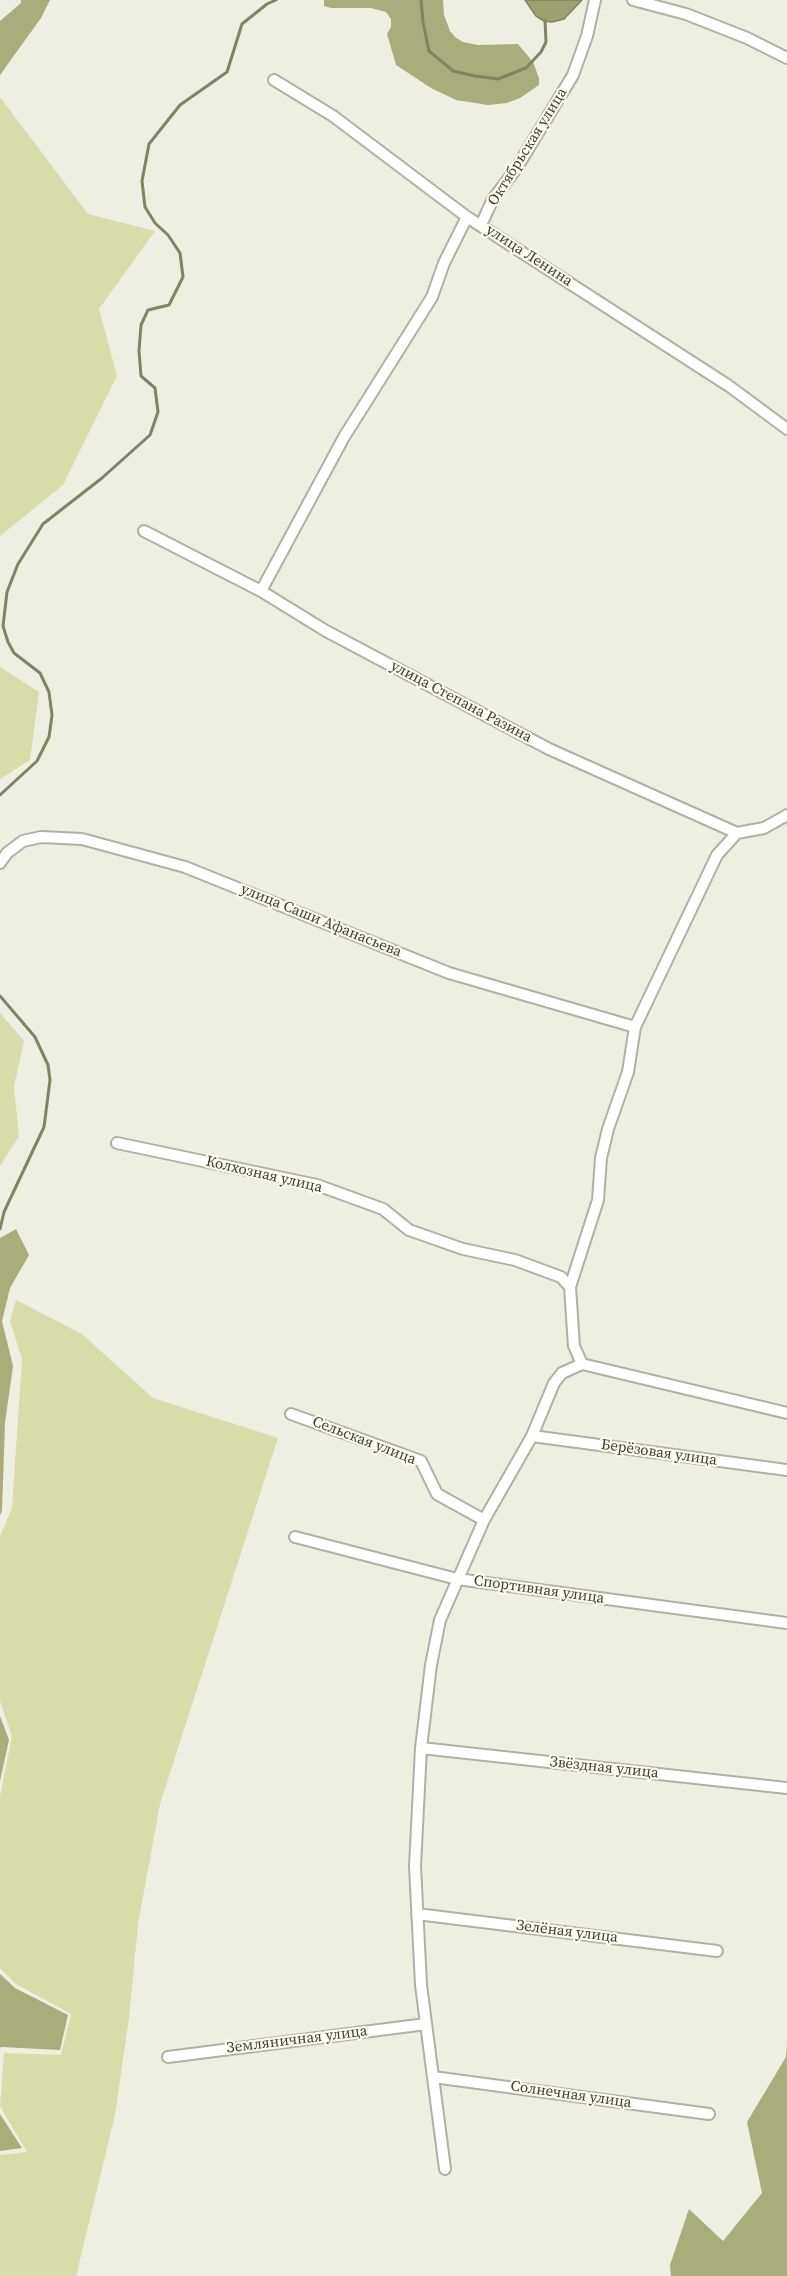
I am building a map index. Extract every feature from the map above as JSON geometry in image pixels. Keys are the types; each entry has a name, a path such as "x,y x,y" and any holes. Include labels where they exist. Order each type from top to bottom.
{"street":[{"name":"Октябрьская улица","path":"481,225 493,199 516,169 573,75 587,36 595,0"},
{"path":"633,0 686,14 747,38 787,58"},
{"name":"улица Ленина","path":"274,80 333,116 467,217 729,386 787,429"},
{"path":"261,591 344,437 432,297 444,263 467,217"},
{"name":"улица Степана Разина","path":"144,531 261,591 327,631 549,749 737,833"},
{"path":"582,1364 574,1346 570,1287 598,1200 601,1158 608,1129 628,1072 635,1027 717,855 737,833 764,828 787,814"},
{"name":"улица Саши Афанасьева","path":"0,863 7,853 23,841 41,837 82,839 185,867 449,973 635,1027"},
{"name":"Колхозная улица","path":"117,1143 317,1185 383,1209 409,1230 463,1249 515,1260 561,1277 570,1287"},
{"path":"446,2169 421,1985 415,1866 421,1748 431,1665 440,1620 457,1579 484,1521 532,1436 554,1383 562,1373 582,1364 787,1413"},
{"name":"Сельская улица","path":"291,1414 422,1461 436,1494 484,1521"},
{"name":"Берёзовая улица","path":"532,1436 787,1470"},
{"name":"Спортивная улица","path":"295,1537 457,1579 787,1623"},
{"name":"Звёздная улица","path":"421,1748 787,1788"},
{"name":"Зелёная улица","path":"417,1914 717,1951"},
{"name":"Земляничная улица","path":"168,2057 426,2024"},
{"name":"Солнечная улица","path":"433,2077 709,2114"}],"shaded area":[{"path":"21,0 50,0 41,18 0,75 0,21 21,3"},
{"path":"324,0 443,0 444,15 450,31 456,38 478,45 518,44 533,62 539,85 520,98 507,103 488,105 456,100 431,88 396,65 387,34 391,27 391,19 386,12 371,8 331,8 324,6"},
{"path":"525,0 582,0 564,19 552,22 544,21 536,16"},
{"path":"0,97 88,214 155,231 99,309 117,376 63,485 0,536"},
{"path":"0,667 39,692 30,760 0,779"},
{"path":"0,1013 24,1041 14,1087 19,1136 0,1166"},
{"path":"16,1229 29,1255 10,1288 2,1321 13,1366 5,1423 0,1515 0,1238"},
{"path":"16,1300 82,1334 153,1398 278,1438 160,1804 138,1924 129,2018 115,2115 76,2276 0,2276 0,2155 27,2152 0,2106 4,2053 61,2055 71,2014 16,1984 0,1968 0,1796 12,1736 0,1701 0,1536 12,1508 22,1359 10,1321"},
{"path":"0,1716 9,1740 0,1781"},
{"path":"0,1974 15,1988 68,2015 60,2050 1,2047 0,2049"},
{"path":"787,2044 787,2276 671,2276 670,2265 689,2209 723,2241 762,2193 747,2122 786,2057"},
{"path":"0,2114 22,2148 0,2151"}],"waterway":[{"path":"0,795 37,761 49,737 52,715 49,692 40,673 14,653 3,626 7,592 18,564 43,524 102,478 150,435 158,412 155,388 141,376 139,351 141,325 148,310 169,305 183,277 180,253 145,207 142,181 149,144 180,105 227,72 242,24 267,4 276,0"},
{"path":"421,0 429,51 453,71 475,76 498,79 526,68 541,52 546,42 545,20"},
{"path":"0,996 35,1037 48,1065 50,1080 44,1127 4,1212 0,1229"}]}
